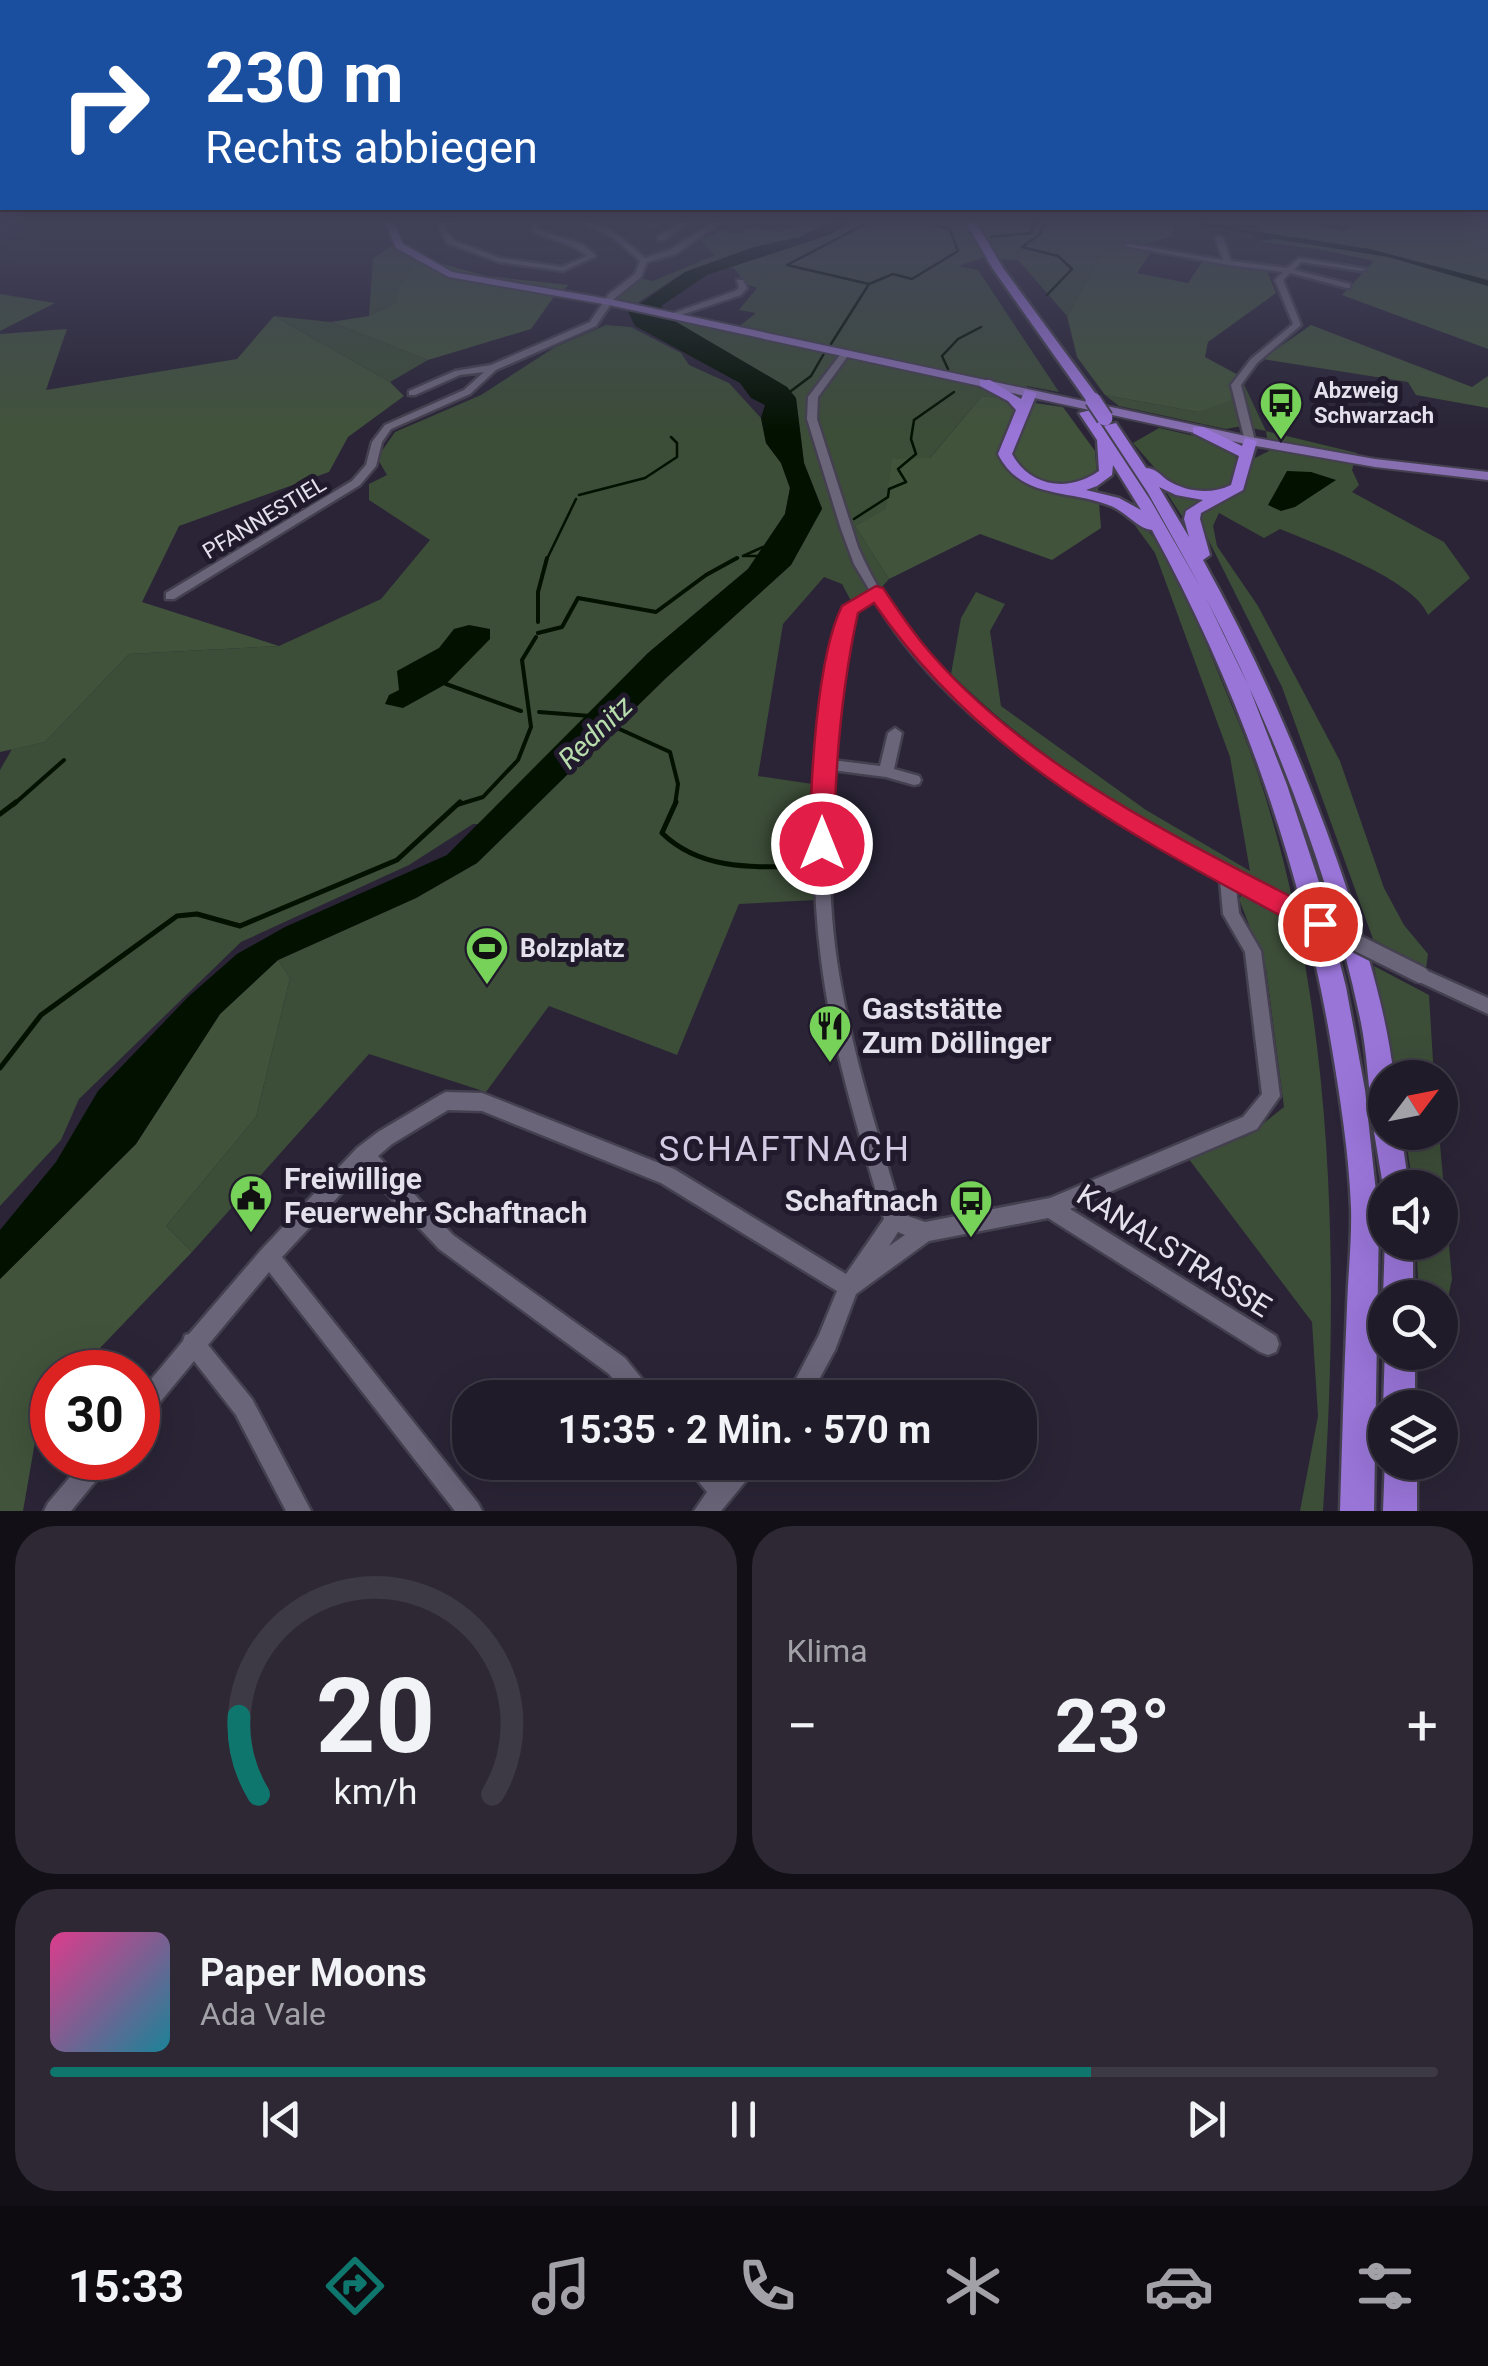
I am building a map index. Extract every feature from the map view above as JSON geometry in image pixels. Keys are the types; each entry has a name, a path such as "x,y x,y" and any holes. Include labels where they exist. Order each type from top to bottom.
{"highway":[{"path":"1006,290 1074,396 1090,407"},
{"path":"1007,290 1102,424 1185,571 1226,654 1269,761 1340,1007 1364,1197 1356,1511"},
{"path":"985,383 1014,398 1022,408"},
{"path":"1030,393 1008,440 1007,464 1030,482 1124,503 1144,517 1185,571"},
{"path":"1102,424 1168,488 1202,496 1228,494"},
{"path":"1072,489 1092,483 1107,472 1102,424"},
{"path":"1198,430 1249,441 1242,480 1228,494 1203,504 1192,519 1219,599"},
{"path":"1130,453 1219,599 1268,704 1303,793 1371,1012 1378,1060"},
{"path":"1400,1480 1400,1511"}],"main road":[{"path":"537,290 630,306 1198,430"},
{"path":"1249,441 1376,463 1488,476"}],"street":[{"name":"PFANNESTIEL","path":"170,596 343,492 370,466 377,442 388,426 467,392 493,368 593,324 622,290"},
{"path":"669,315 741,290"},
{"path":"1249,441 1236,385 1254,362 1297,325 1283,290"},
{"path":"846,354 814,397 812,419 861,564 917,651 974,708 1040,762 1124,820 1227,878 1488,1006"},
{"path":"412,393 458,373 493,368"},
{"path":"807,1380 849,1287 894,1221 842,1016 825,925 820,822 824,764 849,610 876,592"},
{"path":"886,772 894,734"},
{"path":"824,764 914,780"},
{"name":"KANALSTRASSE","path":"925,1232 1050,1208 1250,1123 1271,1096 1253,951 1231,914 1227,878"},
{"path":"160,1384 364,1155 384,1138 446,1101 482,1102 667,1176 849,1287"},
{"path":"364,1155 446,1242 617,1366 628,1380"},
{"name":"KANALSTRASSE","path":"1050,1208 1268,1344"},
{"path":"894,1221 925,1232"},
{"path":"849,1287 925,1232"},
{"path":"270,1256 470,1511"},
{"path":"193,1343 244,1407 300,1511"},
{"path":"56,1511 82,1480"},
{"path":"712,1480 722,1492"},
{"path":"706,1511 732,1480"}],"green space":[{"path":"371,290 406,290 397,303 369,316"},
{"path":"399,290 563,290 531,329 428,360 331,322 369,316 396,303"},
{"path":"626,290 658,290 637,303 615,298"},
{"path":"756,290 991,290 1059,392 1027,386 1020,403 982,396 886,510 855,526 889,579 858,614 842,584 824,577 783,624 758,776 819,785 816,900 739,904 677,1055 549,1006 486,1092 369,1054 192,1252 166,1226 256,1117 290,978 278,960 416,898 477,863 666,678 791,565 822,508 804,463 796,398 787,387 673,320 732,332 756,313 739,310"},
{"path":"1044,290 1082,290 1067,316"},
{"path":"1082,290 1275,290 1276,293 1208,342 1205,357 1240,376 1230,401 1198,412 1105,395 1077,357 1067,316"},
{"path":"1347,290 1488,290 1488,349 1342,295"},
{"path":"0,294 55,303 0,331"},
{"path":"274,316 331,322 428,360 390,382"},
{"path":"274,316 390,382 404,396 348,437 329,472 179,526 142,602 279,646 129,654 45,742 0,752 0,334 67,329 46,390 237,359"},
{"path":"606,325 631,327 681,353 689,365 729,383 761,418 766,443 781,463 790,488 785,514 748,569 648,653 482,824 473,824 409,865 241,942 79,1099 61,1140 0,1206 0,770 12,749 45,742 129,654 279,646 381,599 430,540 369,500 369,484 387,475 377,458 395,432 481,395 555,347"},
{"path":"1311,325 1472,387 1488,376 1488,408 1416,395 1408,382 1262,359"},
{"path":"1240,376 1266,431 1242,426 1226,429 1119,406 1105,395 1198,412"},
{"path":"982,396 1063,407 1095,451 1101,528 1052,560 980,534 889,579 855,526 886,509 892,459 930,458"},
{"path":"1159,428 1221,442 1235,452 1237,467 1269,451 1266,431 1357,453 1352,470 1359,485 1352,492 1444,542 1470,578 1428,615 1419,602 1385,576 1280,529 1264,538 1219,513 1213,526 1217,546 1258,606 1340,761 1384,888 1404,925 1428,954 1426,969 1373,939 1282,687 1204,531 1187,524 1163,487 1167,482 1133,443"},
{"path":"1102,500 1126,509 1156,541 1196,617 1251,754 1282,857 1302,948 1326,1136 1330,1231 1331,1325 1323,1511 1300,1511 1318,1416 1312,1322 1188,1158 1247,1136 1284,1107 1266,969 1239,899 1252,880 1171,836 1056,762 951,674 961,618 976,592 1005,604 990,631 1001,706 1146,810 1250,871 1230,757 1155,553 1128,516 1102,504"},
{"path":"278,960 290,978 256,1117 166,1226 192,1252 98,1350 30,1350 30,1471 23,1511 0,1511 0,1279 136,1144 220,1014"},
{"path":"1374,966 1429,995 1433,1060 1393,1060"},
{"path":"1408,1150 1441,1150 1442,1170 1410,1170"},
{"path":"1417,1260 1450,1260 1452,1280 1418,1280"}],"water":[{"name":"Rednitz","path":"660,290 685,290 661,306 673,320 787,387 796,398 804,463 822,509 791,565 666,678 477,863 416,898 278,960 220,1014 136,1144 0,1279 0,1230 56,1162 98,1091 188,997 237,954 285,927 447,855 648,653 748,569 785,514 790,488 781,463 766,443 761,418 765,405 751,398 740,383 635,326 628,312"},
{"path":"1287,471 1311,472 1336,480 1295,507 1281,511 1268,505"},
{"path":"469,625 490,629 490,639 446,684 403,708 385,704 389,695 399,690 397,671 439,648 454,629"}],"waterway":[{"path":"831,344 866,290"},
{"path":"1047,295 1052,290"},
{"path":"948,369 942,356 958,339 981,327"},
{"path":"791,391 811,376 826,350"},
{"path":"854,519 888,497 889,489 906,482 898,469 916,454 911,439 914,420 954,392"},
{"path":"579,495 645,478 677,457 677,443 671,437"},
{"path":"546,560 576,499"},
{"path":"758,556 743,556 763,547"},
{"path":"538,633 562,627 578,598 656,612 706,575 737,558"},
{"path":"732,561 738,558"},
{"path":"538,622 538,592 546,560"},
{"path":"457,805 483,797 518,760 531,727 522,660 536,637"},
{"path":"446,684 521,711"},
{"name":"Rednitz","path":"539,712 590,716"},
{"name":"Rednitz","path":"615,727 670,752 678,784 675,804"},
{"path":"13,805 64,760"},
{"path":"0,814 16,802"},
{"path":"0,1068 41,1015 177,916 197,914 240,926 397,860 460,802"},
{"path":"675,804 662,833 695,855 731,864 809,866"}],"place":[{"name":"Abzweig Schwarzach","path":"1281,441"},
{"name":"Bolzplatz","path":"487,986"},
{"name":"Gaststätte Zum Döllinger","path":"830,1064"},
{"name":"Freiwillige Feuerwehr Schaftnach","path":"251,1234"},
{"name":"Schaftnach","path":"971,1239"}],"district":[{"name":"SCHAFTNACH","path":"785,1149"}],"route":[{"path":"822,844 824,764 839,655 849,610 876,592 917,651 974,708 1040,762 1124,820 1320,924"}]}
